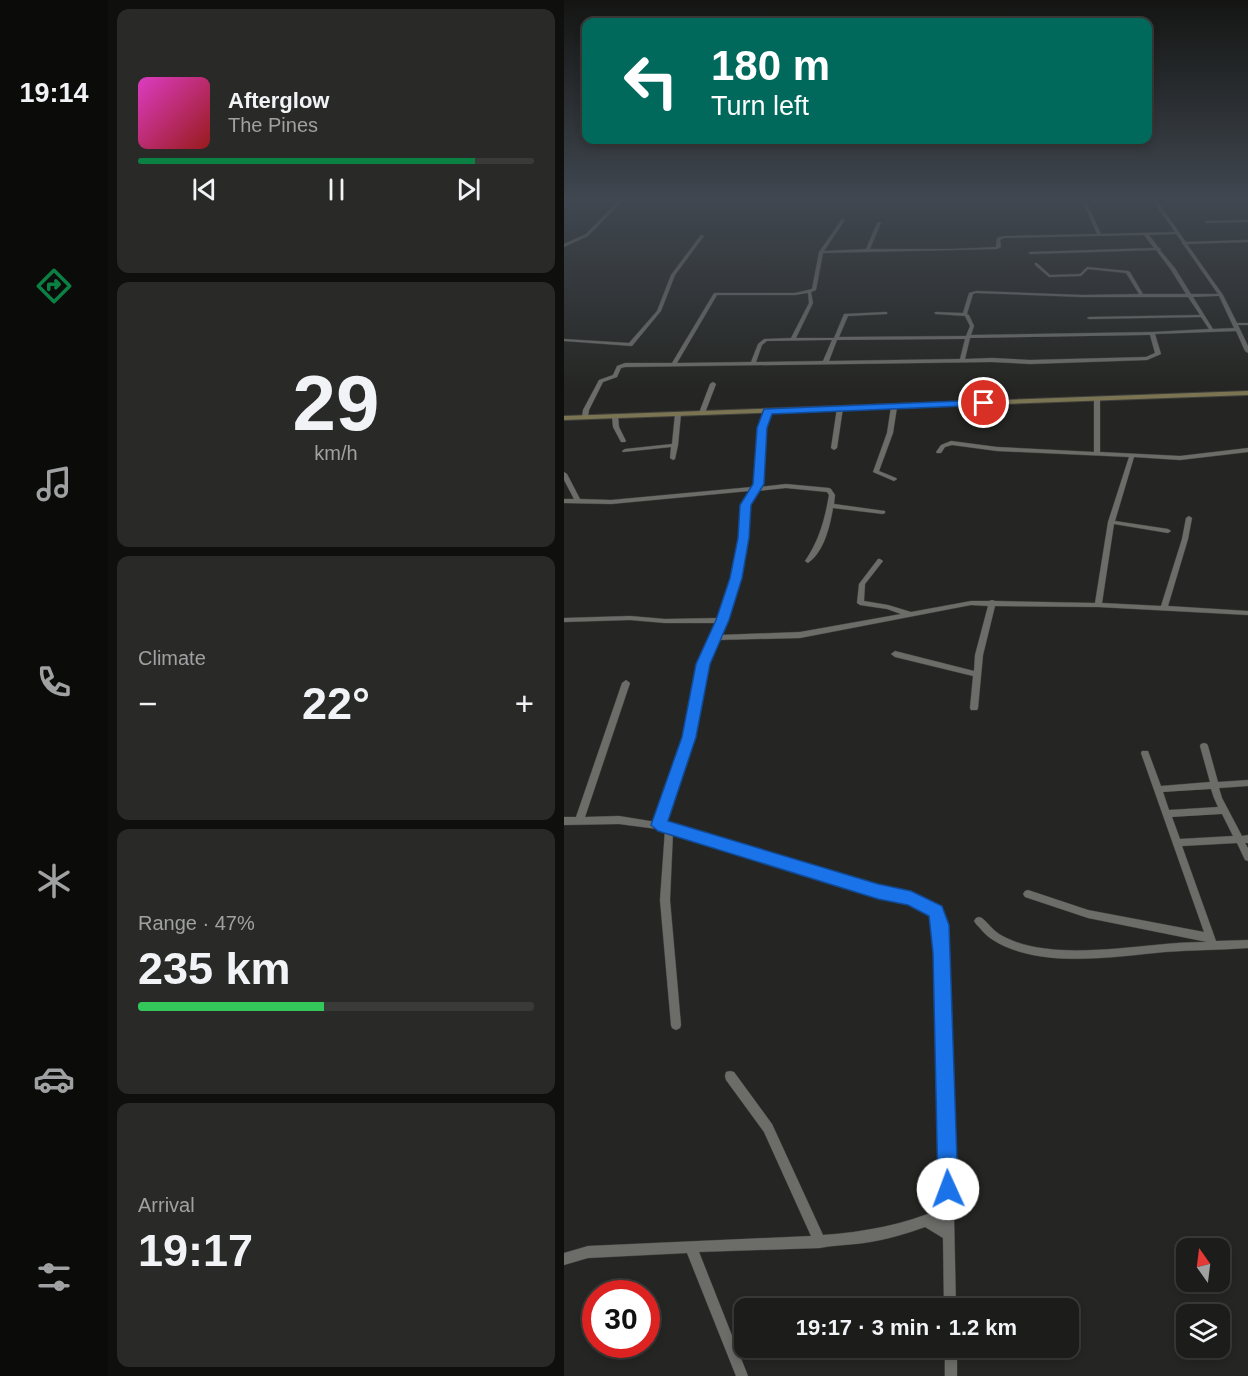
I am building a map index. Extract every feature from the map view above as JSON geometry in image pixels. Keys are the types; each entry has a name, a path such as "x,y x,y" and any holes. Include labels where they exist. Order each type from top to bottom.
{"street":[{"path":"564,340 630,345 659,311 673,275 683,262"},
{"path":"674,364 716,294 810,293 814,290 819,262"},
{"path":"1168,262 1211,328"},
{"path":"1197,262 1221,296 1248,351"},
{"path":"1037,264 1048,276 1081,275 1086,268 1123,270 1131,274 1142,296"},
{"path":"965,313 971,293 976,292 1221,296"},
{"path":"793,340 811,303 810,293"},
{"path":"825,363 846,315 885,313"},
{"path":"936,313 965,313"},
{"path":"962,362 972,323 965,313"},
{"path":"1089,318 1203,316"},
{"path":"753,364 760,344 766,340 1152,333 1237,327 1248,324"},
{"path":"585,417 586,410 601,381 615,376 622,365 962,362 1154,357 1158,354 1152,333"},
{"path":"702,413 712,384"},
{"path":"564,418 1248,393"},
{"path":"1097,399 1097,453"},
{"path":"894,407 890,433 876,472 894,479"},
{"path":"834,448 840,408"},
{"path":"676,1025 666,909 664,826 689,737 703,664 723,620 741,559 746,505 758,484 762,428 768,411"},
{"path":"673,458 678,414"},
{"path":"615,416 616,427 623,441"},
{"path":"939,452 947,444 957,443 997,449 1180,458 1248,450"},
{"path":"624,451 675,445"},
{"path":"1098,605 1111,522 1132,456"},
{"path":"564,474 577,500"},
{"path":"564,501 610,502 693,493 753,491 786,486 829,490 832,492 831,506 818,549 808,561"},
{"path":"831,506 884,512"},
{"path":"1164,608 1189,518"},
{"path":"1111,522 1168,531"},
{"path":"880,561 862,584 861,603 899,609 912,614"},
{"path":"974,708 979,655 992,602"},
{"path":"715,638 800,635 970,603 1098,605 1248,613"},
{"path":"564,620 630,618 665,621 723,620"},
{"path":"895,654 977,674"},
{"path":"580,819 626,683"},
{"path":"1204,746 1214,787 1224,810 1244,839 1248,857"},
{"path":"1145,753 1212,942"},
{"path":"1159,789 1248,783"},
{"path":"1168,814 1224,810"},
{"path":"564,821 580,819 664,826 878,891 911,898 936,911 940,925 942,953 950,1298"},
{"path":"1177,843 1244,839"},
{"path":"1028,894 1088,914 1212,942"},
{"path":"979,921 988,934 1002,942 1052,953 1103,954 1212,942 1248,944"},
{"path":"730,1076 768,1128 820,1242"},
{"path":"564,1259 588,1252 820,1242 900,1230 928,1222 949,1211"},
{"path":"928,1222 948,1235"},
{"path":"691,1247 742,1376"},
{"path":"951,1358 951,1376"}],"route":[{"path":"948,1189 942,953 939,917 936,911 911,898 878,891 658,825 689,737 703,664 723,620 736,578 744,538 746,505 749,495 758,484 763,441 762,428 768,411 984,403"}]}
